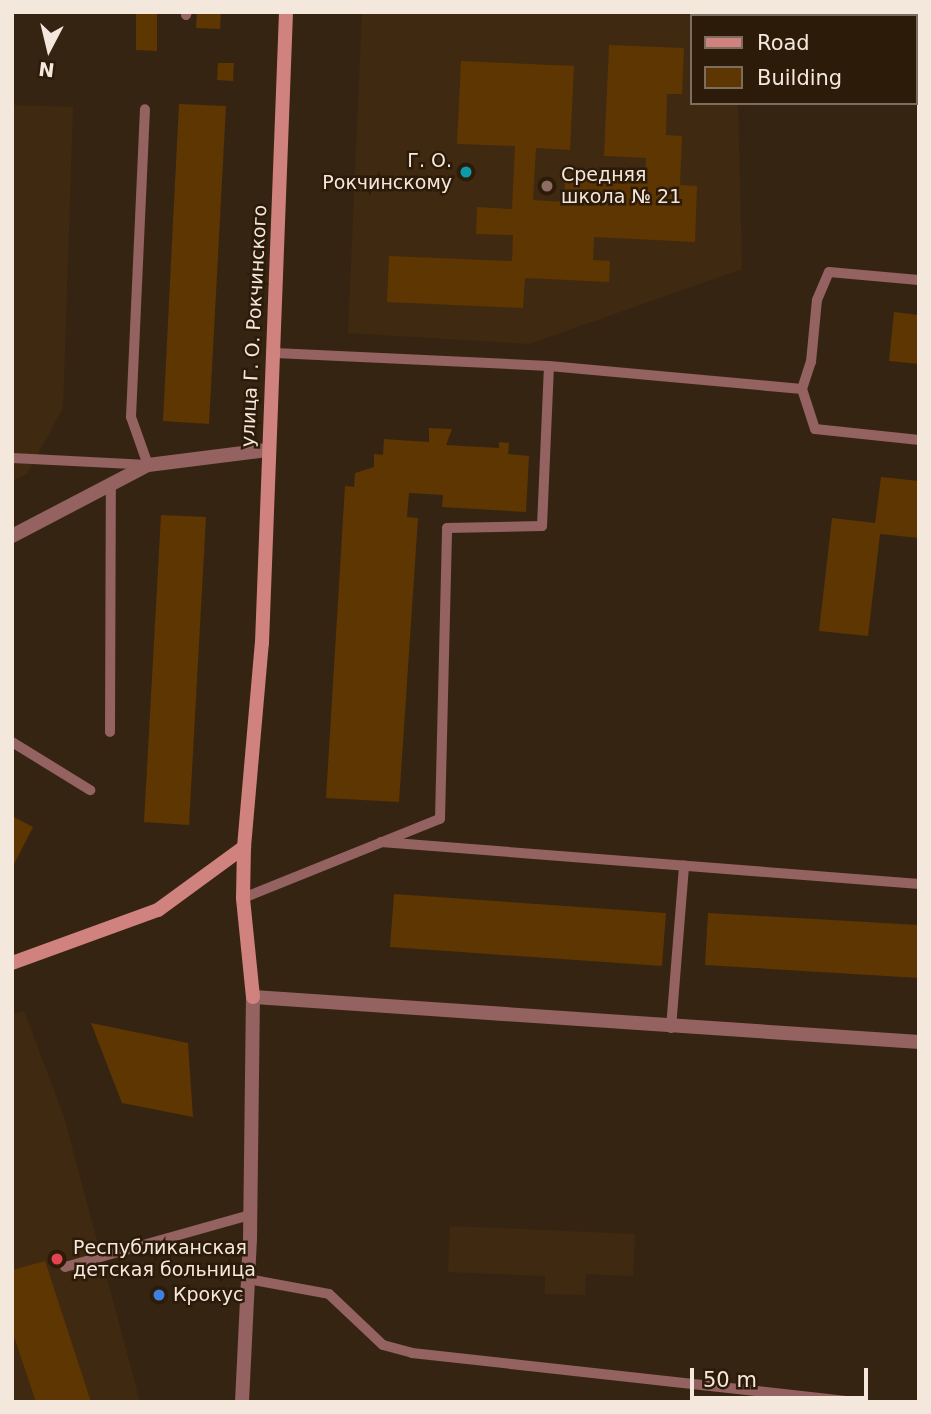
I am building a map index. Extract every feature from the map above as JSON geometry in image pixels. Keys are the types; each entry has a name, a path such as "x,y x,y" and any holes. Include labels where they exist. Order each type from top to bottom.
{"street":[{"name":"улица Г. О. Рокчинского","path":"253,997 243,898 244,847 262,643 267,450 275,353 286,12"},
{"path":"12,536 148,465 267,450"},
{"path":"12,963 158,910 244,847"},
{"path":"242,1402 250,1215 253,997 671,1028 919,1042"}],"lane":[{"path":"12,458 148,465 131,417 145,108"},
{"path":"919,280 829,272 817,300 811,362 802,389 815,429 919,440"},
{"path":"275,353 549,366 802,389"},
{"path":"243,898 377,842 440,819 447,528 542,526 549,366"},
{"path":"110,732 111,485"},
{"path":"12,742 90,790"},
{"path":"377,842 919,884"},
{"path":"671,1028 684,866"},
{"path":"65,1267 250,1215"},
{"path":"248,1279 329,1294 383,1345 412,1353 859,1402"}],"shaded area":[{"name":"Средняя школа № 21","path":"362,12 867,12 690,14 690,105 738,105 742,269 529,344 348,333"},
{"path":"12,105 73,107 63,408 27,474 12,481"},
{"name":"Республиканская детская больница","path":"24,1011 64,1117 140,1402 12,1402 12,1015"},
{"path":"450,1226 635,1234 633,1276 586,1274 585,1295 545,1294 545,1276 448,1272"}],"building":[{"path":"136,12 157,12 157,51 136,50"},
{"path":"197,12 221,12 220,29 196,28"},
{"path":"609,45 684,48 682,94 667,94 666,135 682,136 680,185 697,186 695,242 594,237 593,260 610,261 609,282 525,278 523,308 387,302 389,256 512,261 513,235 476,234 477,207 512,209 515,146 457,144 461,61 574,66 570,150 536,148 533,200 564,202 565,176 645,180 646,158 604,156"},
{"path":"218,63 234,63 233,81 217,80"},
{"path":"179,104 226,106 209,424 163,421"},
{"path":"894,312 919,315 919,364 889,361"},
{"path":"429,428 452,429 446,445 499,448 499,442 509,443 508,454 529,456 526,512 442,507 443,495 409,493 407,517 418,518 399,802 326,798 345,486 354,487 355,473 374,467 374,454 383,455 384,439 429,442"},
{"path":"881,477 919,481 919,538 880,534 868,636 819,631 832,518 875,523"},
{"path":"161,515 206,517 189,825 144,822"},
{"path":"12,816 33,827 12,868"},
{"path":"394,894 666,913 662,966 390,947"},
{"path":"708,913 919,925 919,978 705,965"},
{"path":"91,1023 188,1043 193,1117 122,1103"},
{"path":"45,1261 91,1402 36,1402 12,1331 12,1270"}],"place":[{"name":"Г. О. Рокчинскому","path":"466,172"},
{"name":"Средняя школа № 21","path":"547,186"},
{"name":"Республиканская детская больница","path":"57,1259"},
{"name":"Крокус","path":"159,1295"}]}
